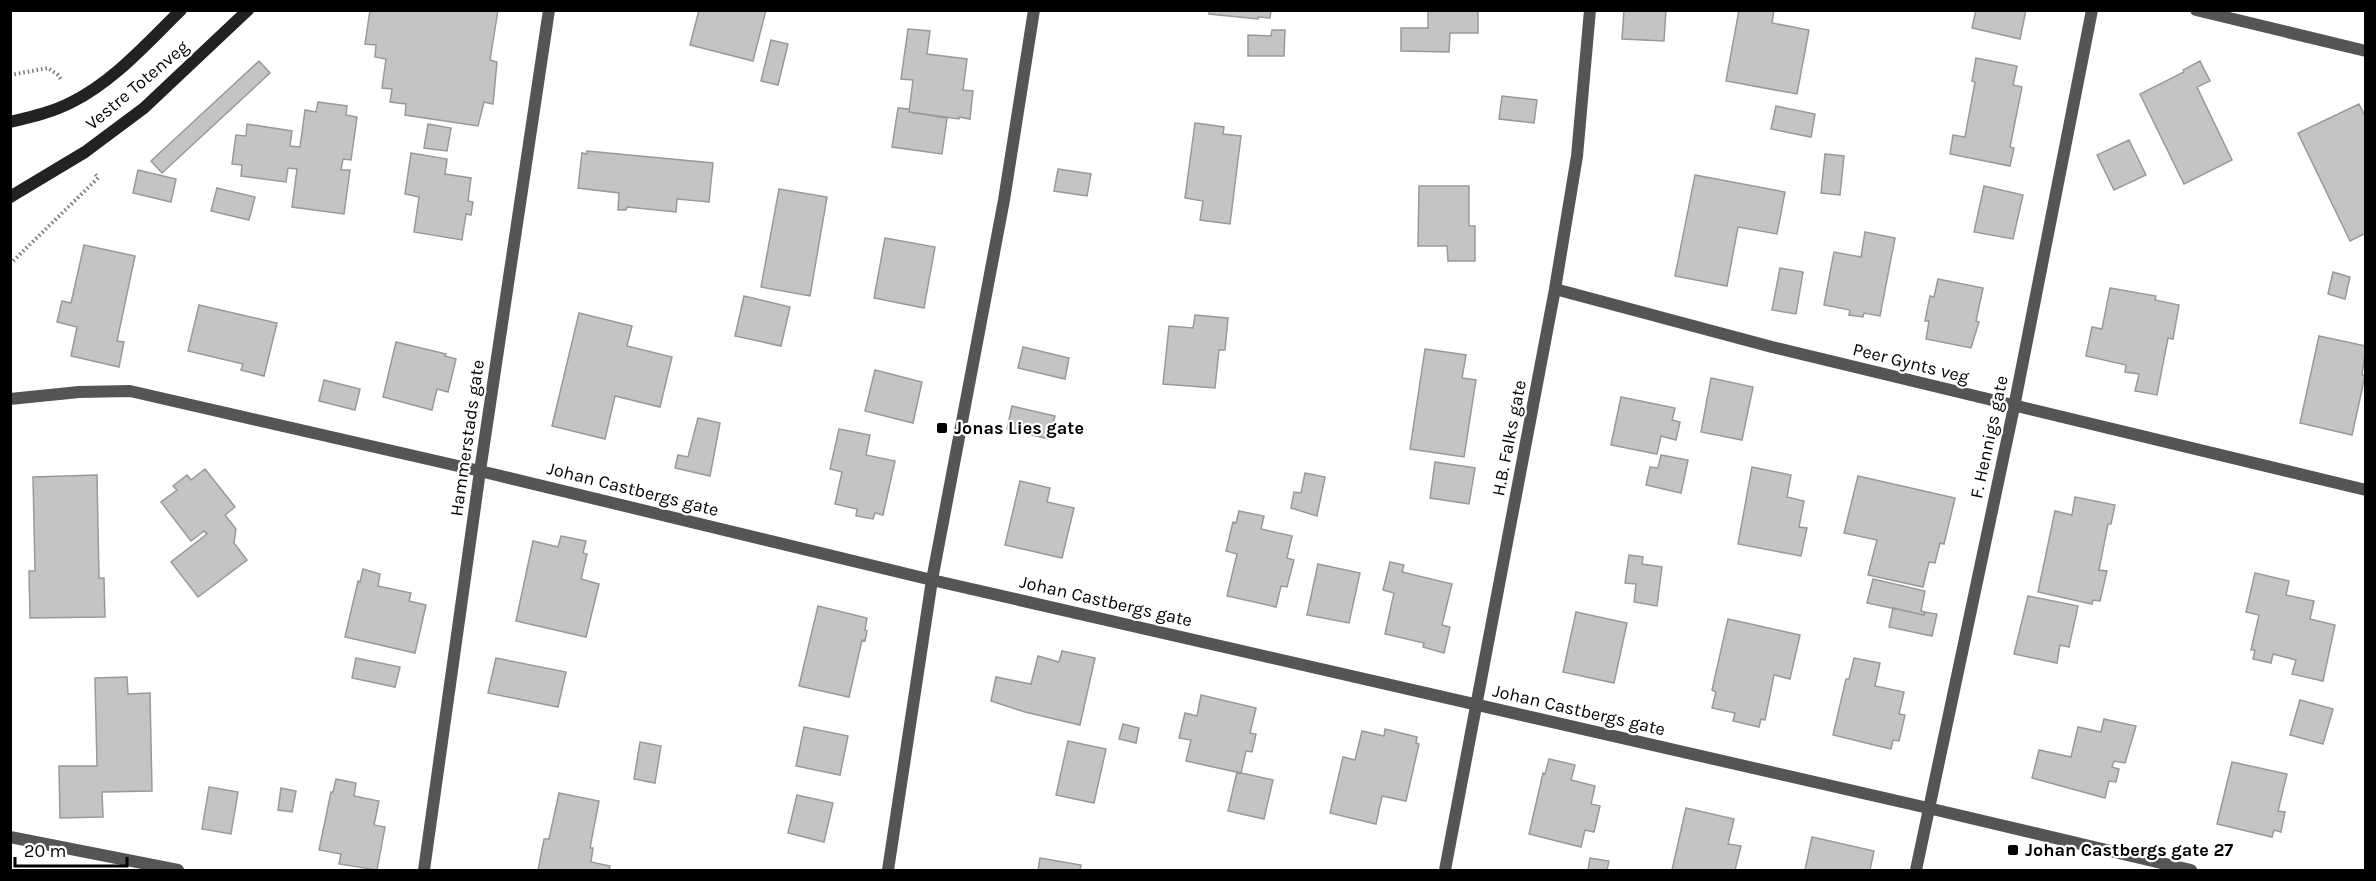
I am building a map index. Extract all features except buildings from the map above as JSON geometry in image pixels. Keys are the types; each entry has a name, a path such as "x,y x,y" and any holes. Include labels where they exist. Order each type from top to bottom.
{"main road":[{"name":"Vestre Totenveg","path":"10,122 64,106 97,87 181,10"},
{"name":"Vestre Totenveg","path":"10,197 85,152 144,108 248,10"}],"street":[{"name":"Hammerstads gate","path":"424,870 480,471 549,10"},
{"path":"888,870 932,580 1004,200 1034,10"},
{"name":"H.B. Falks gate","path":"1445,870 1555,289 1577,156 1590,10"},
{"name":"F. Hennigs gate","path":"1916,870 2014,407 2092,10"},
{"path":"2196,10 2366,51"},
{"name":"Peer Gynts veg","path":"1555,289 1772,347 2014,407 2366,490"},
{"name":"Johan Castbergs gate","path":"10,399 79,392 130,391 480,471 932,580 2191,870"},
{"path":"10,837 178,870"}],"path":[{"path":"10,75 48,68 58,75 65,87"},
{"path":"10,264 98,178"}],"place":[{"name":"Jonas Lies gate","path":"942,428"},
{"name":"Johan Castbergs gate 27","path":"2013,850"}]}
